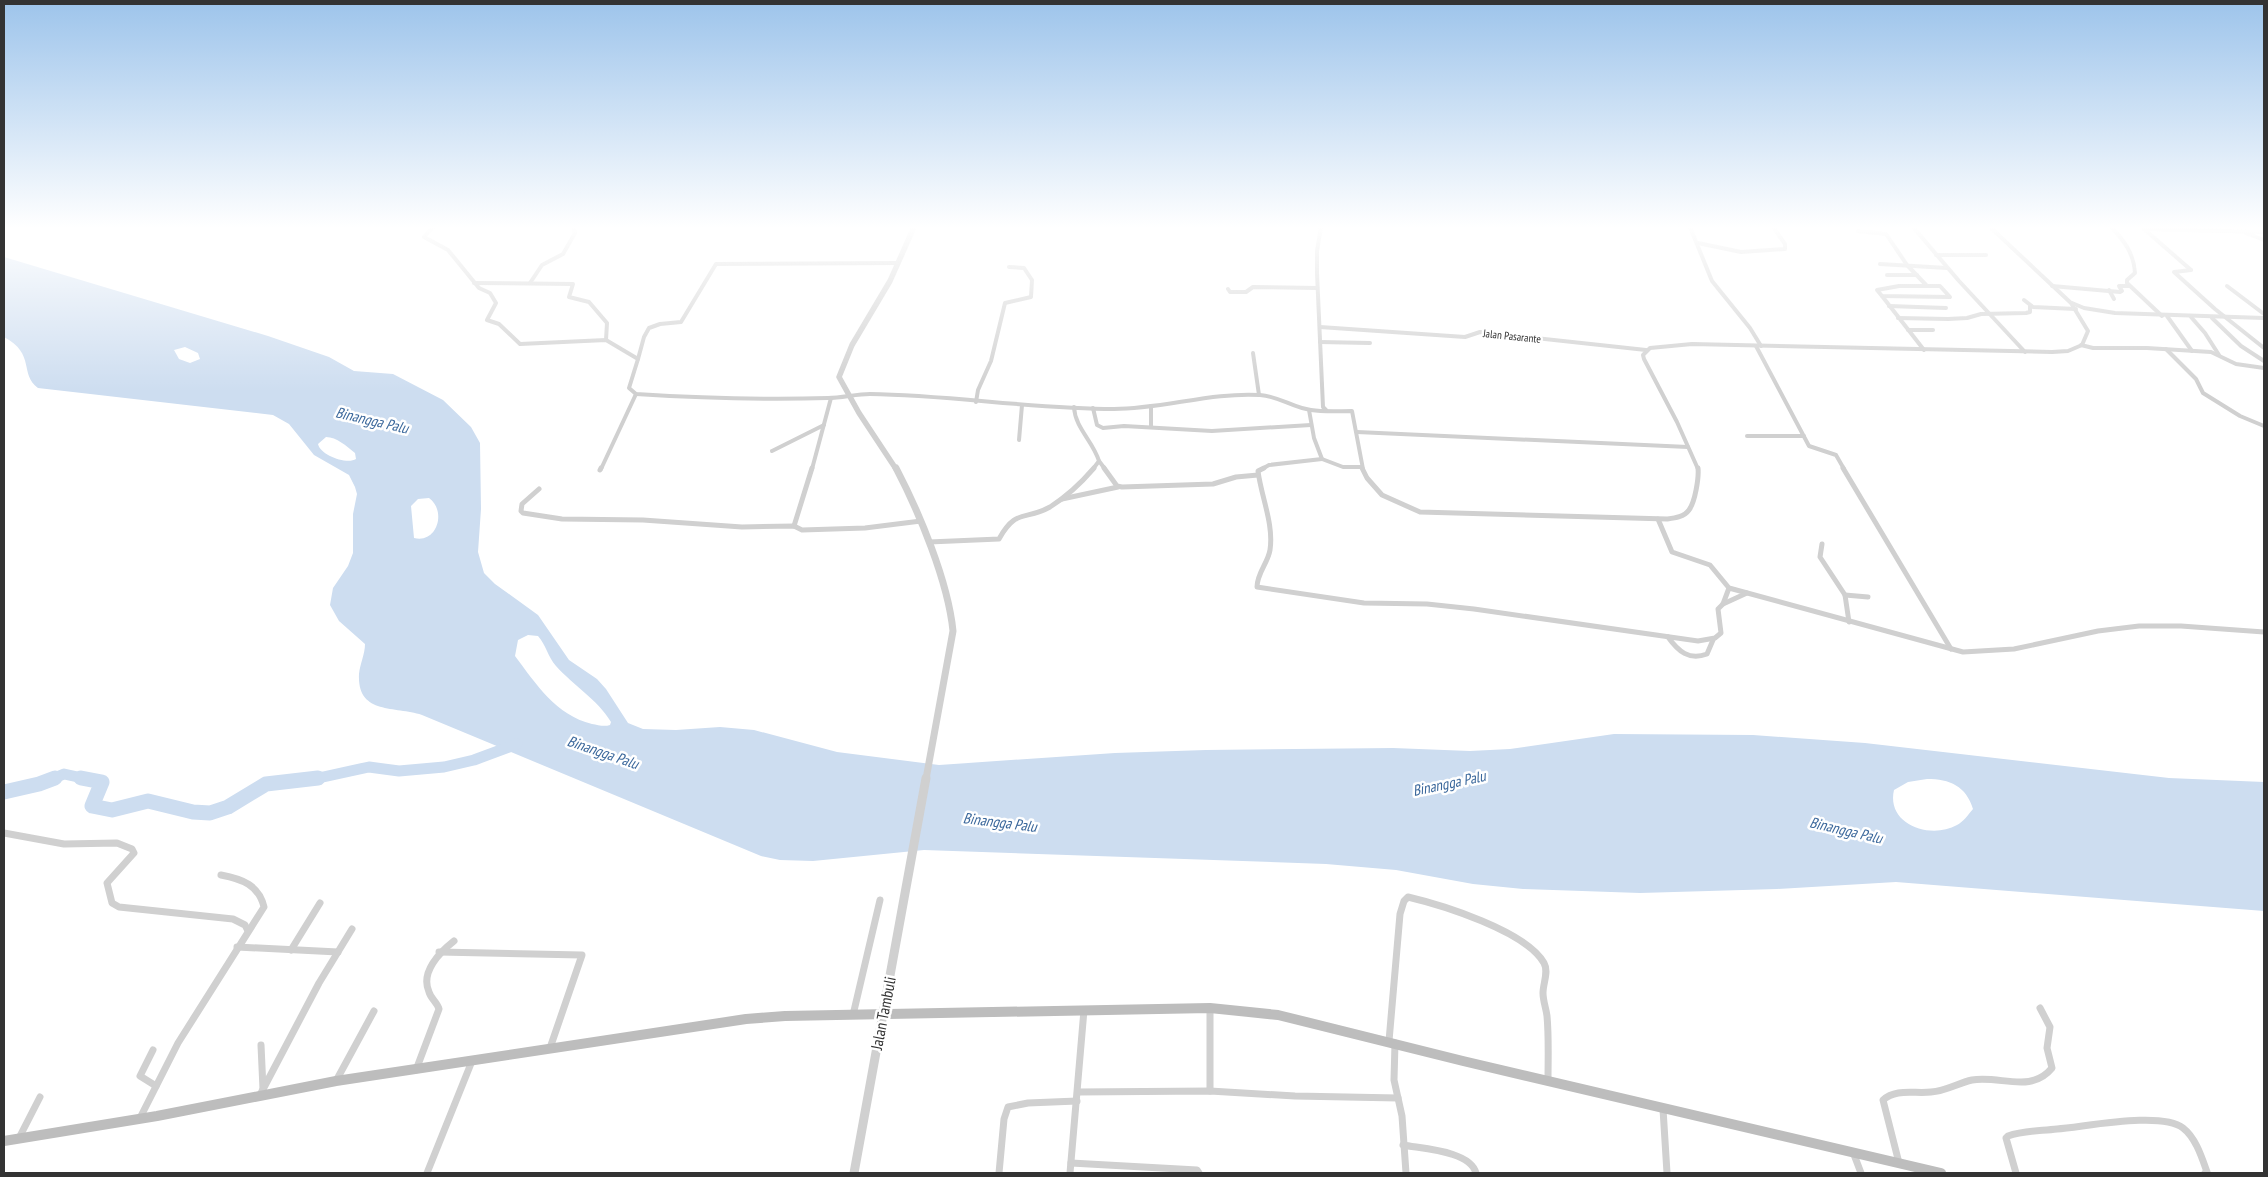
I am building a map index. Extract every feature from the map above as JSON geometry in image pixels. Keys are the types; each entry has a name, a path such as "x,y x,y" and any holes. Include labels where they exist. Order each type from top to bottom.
{"main road":[{"path":"4,1141 140,1118 261,1093 549,1051 746,1019 882,1014 1210,1008 1278,1015 1548,1081 1941,1173"}],"street":[{"path":"705,282 681,322 654,325 648,330 642,340 629,388 636,394 725,399 830,398 867,394 1074,408 1128,409 1196,399 1259,395 1277,397 1309,410 1352,411 1357,432 1361,467 1365,479 1384,498 1420,512 1601,519 1680,517 1692,505 1700,478 1698,468 1644,359 1646,350"},
{"name":"Jalan Tambuli","path":"854,1173 882,1014 945,686 953,625 951,611 936,570 922,521 896,468 840,381 840,371 887,282"},
{"path":"976,402 991,361 1004,303 1031,297 1030,282"},
{"path":"1317,282 1323,407 1326,410"},
{"path":"1712,282 1728,303 1750,325 1804,436 1812,448 1836,455 1950,649"},
{"path":"1923,282 1927,286"},
{"path":"1961,282 2025,352"},
{"path":"2048,282 2076,309 2088,331 2088,336 2081,344 2093,348 2192,351 2219,355 2234,364 2264,368"},
{"path":"2126,282 2162,316"},
{"path":"2185,282 2264,348"},
{"path":"474,283 573,284 569,297 589,302 607,323 606,340"},
{"path":"474,283 481,290 490,294 496,303 487,320 504,328 520,344 606,340 638,358"},
{"path":"1881,296 1951,297 1943,287 1899,286 1877,289 1881,296 1924,350"},
{"path":"2052,286 2122,292 2119,286 2129,286"},
{"path":"2226,286 2264,316"},
{"path":"1228,289 1230,292 1243,293 1248,292 1251,287 1317,288"},
{"path":"2108,290 2114,299"},
{"path":"2024,300 2030,306 2162,316 2226,318 2264,316"},
{"path":"2071,303 2094,310"},
{"path":"1889,306 1946,308"},
{"path":"1898,318 1967,318 1991,314 2029,313 2030,306"},
{"path":"2167,316 2192,351"},
{"path":"2190,317 2206,333 2219,355"},
{"path":"2212,318 2241,346 2264,361"},
{"name":"Jalan Pasarante","path":"1320,327 1465,337 1480,332 1646,350 1672,345 2069,352 2081,344"},
{"path":"1908,330 1933,330"},
{"path":"1320,342 1370,343"},
{"path":"2166,349 2196,379 2203,394 2240,416 2264,426"},
{"path":"1253,353 1259,395"},
{"path":"600,470 636,394"},
{"path":"794,526 798,518 830,398"},
{"path":"1019,440 1022,405"},
{"path":"1151,406 1151,427"},
{"path":"1074,408 1076,423 1088,436 1100,461 1118,487"},
{"path":"1093,408 1099,428 1151,427 1212,431 1311,426"},
{"path":"1309,410 1311,426 1322,458"},
{"path":"772,451 824,425"},
{"path":"1357,432 1688,447"},
{"path":"1747,436 1804,436"},
{"path":"1361,467 1343,467 1322,458 1269,465 1261,468 1258,475 1262,490 1270,550 1259,573 1257,586 1282,588 1355,603 1417,604 1471,608 1565,621 1622,634 1700,641 1713,640"},
{"path":"929,542 999,539 1005,526 1011,520 1018,516 1048,508 1100,461"},
{"path":"1060,499 1118,487 1212,484 1236,477 1258,475"},
{"path":"539,489 522,504 521,511 523,513 556,518 643,520 742,527 794,526 802,530 828,530 922,521"},
{"path":"1658,519 1672,552 1705,561 1716,568 1729,588 1963,652 1989,653 2100,630 2193,626 2264,632"},
{"path":"1822,544 1819,552 1823,564 1845,595 1849,622"},
{"path":"1723,604 1729,588"},
{"path":"1668,637 1682,654 1697,658 1707,654 1713,640 1721,633 1718,609 1723,604 1748,592"},
{"path":"1845,595 1868,596"},
{"path":"4,833 73,845 96,842 121,843 132,849 134,853 107,883 112,903 119,907 233,919 245,925 248,931"},
{"path":"140,1118 178,1043 264,906 250,884 244,879 221,875"},
{"path":"1406,1173 1398,1098 1394,1080 1392,1042 1400,914 1406,898 1417,899 1468,917 1518,939 1532,948 1543,962 1546,969 1543,994 1547,1018 1548,1081"},
{"path":"853,1015 880,900"},
{"path":"291,950 320,903"},
{"path":"261,1093 352,930"},
{"path":"415,1071 439,1009 438,1003 433,1000 426,985 438,952 454,941"},
{"path":"237,947 338,952"},
{"path":"438,952 582,955 549,1051"},
{"path":"1210,1008 1210,1091"},
{"path":"1899,1164 1883,1104 1886,1096 1900,1093 1932,1092 1981,1080 2026,1083 2043,1079 2052,1068 2047,1048 2050,1027 2040,1008"},
{"path":"1070,1173 1084,1010"},
{"path":"336,1081 374,1011"},
{"path":"261,1045 264,1059 261,1093"},
{"path":"152,1050 140,1076 156,1086"},
{"path":"427,1173 472,1062"},
{"path":"1078,1092 1210,1091 1295,1096 1398,1098"},
{"path":"19,1139 40,1097"},
{"path":"999,1173 1004,1119 1008,1107 1028,1103 1077,1101"},
{"path":"1664,1108 1667,1173"},
{"path":"2016,1173 2006,1138 2011,1134 2084,1124 2164,1122 2174,1124 2186,1130 2203,1159 2207,1172 2205,1173"},
{"path":"1403,1145 1464,1157 1474,1165 1476,1173"},
{"path":"1853,1152 1861,1173"},
{"path":"1071,1163 1198,1170 1199,1173"}],"water":[{"name":"Binangga Palu","path":"4,282 87,282 268,336 329,357 354,371 393,374 443,400 471,427 480,443 481,509 478,552 484,573 495,584 538,615 569,660 597,679 606,689 628,723 643,729 676,730 720,727 754,730 837,752 939,765 1115,753 1206,750 1393,748 1470,751 1510,749 1614,734 1753,735 1865,743 2169,778 2264,782 2264,911 1896,882 1777,889 1640,893 1523,889 1473,884 1396,870 1326,864 924,850 813,861 780,860 761,856 422,715 389,709 371,703 364,696 360,687 359,674 365,644 339,621 330,605 333,588 348,566 353,553 353,514 357,494 349,475 314,455 289,424 273,415 38,388 29,377 24,357 14,343 4,337","holes":["185,347 198,353 200,359 190,363 179,359 174,350","326,437 341,442 355,453 356,459 352,461 341,460 324,452 318,444","429,498 437,511 437,525 429,536 422,539 414,538 411,506 418,499","528,635 538,636 556,666 599,706 611,722 610,725 603,726 579,720 557,706 539,687 515,656 518,640","1927,779 1950,782 1961,789 1970,801 1973,809 1957,825 1946,829 1935,831 1912,826 1903,820 1893,802 1894,790 1908,782"]}],"waterway":[{"path":"314,779 369,767 399,771 444,767 474,760 517,744"},
{"path":"52,779 64,774 87,779"},
{"path":"4,792 39,784 55,778"},
{"path":"81,778 102,782 92,806 112,810 148,801 193,812 210,813 228,807 266,784 318,778"}]}
